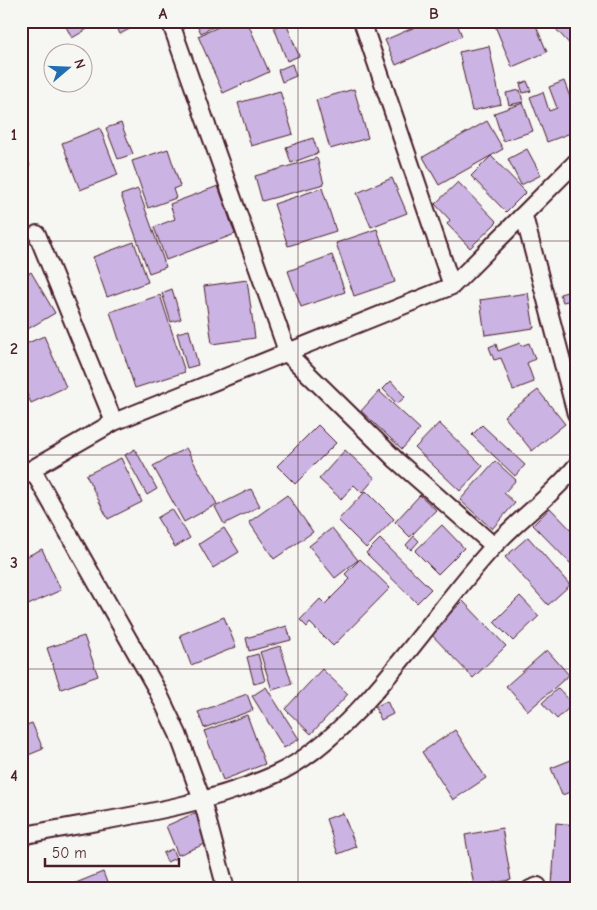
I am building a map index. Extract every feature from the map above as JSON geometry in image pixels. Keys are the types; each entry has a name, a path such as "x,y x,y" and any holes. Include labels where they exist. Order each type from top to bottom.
{"street":[{"path":"170,21 288,354 396,460 494,546"},
{"path":"362,21 452,286"},
{"path":"226,889 202,800 178,734 156,688 27,473 114,422 288,354 452,286 576,162"},
{"path":"524,216 576,414"},
{"path":"37,234 114,422"},
{"path":"21,836 202,800 274,774 307,754 339,728 377,687 494,546 576,466"}],"building":[{"path":"63,21 101,21 72,38"},
{"path":"114,21 145,21 120,34"},
{"path":"195,21 225,21 201,33"},
{"path":"232,21 247,21 269,72 223,93 198,36"},
{"path":"416,21 456,21 462,36 396,65 385,40 415,27 413,23"},
{"path":"493,21 534,21 547,52 512,67"},
{"path":"562,21 576,21 574,49 555,28"},
{"path":"286,23 299,56 287,61 274,27"},
{"path":"489,46 501,104 472,111 459,52"},
{"path":"292,64 296,76 282,82 278,70"},
{"path":"527,81 531,91 523,93 520,84"},
{"path":"564,81 576,113 576,131 547,142 530,97 543,92 549,111 557,108 549,87"},
{"path":"354,89 368,138 330,149 316,100"},
{"path":"520,90 523,102 509,105 506,93"},
{"path":"280,91 293,134 251,146 238,103"},
{"path":"523,103 533,131 503,141 494,113"},
{"path":"487,121 503,149 439,185 423,157"},
{"path":"121,123 133,154 118,159 106,128"},
{"path":"100,128 118,175 80,190 62,143"},
{"path":"313,138 318,153 291,163 286,147"},
{"path":"168,149 180,186 173,189 176,198 148,208 132,161"},
{"path":"527,149 541,175 521,185 508,159"},
{"path":"21,151 30,165 21,170"},
{"path":"491,156 526,192 506,212 471,176"},
{"path":"317,158 324,184 262,201 255,176"},
{"path":"392,178 407,213 371,227 357,193"},
{"path":"458,182 497,222 470,248 447,224 450,220 435,204"},
{"path":"218,186 235,234 166,260 154,227 175,219 170,204"},
{"path":"322,188 336,231 288,246 274,204"},
{"path":"138,189 166,267 149,273 121,195"},
{"path":"377,229 395,282 354,296 336,243"},
{"path":"134,242 148,282 107,297 93,257"},
{"path":"332,255 345,292 301,307 288,271"},
{"path":"31,272 55,313 21,333 21,278"},
{"path":"247,280 255,338 212,344 204,286"},
{"path":"172,289 181,319 171,322 162,293"},
{"path":"571,291 573,300 563,302 560,294"},
{"path":"528,293 534,328 485,335 480,300"},
{"path":"160,295 185,372 135,388 110,312"},
{"path":"189,330 198,365 187,368 177,333"},
{"path":"44,336 66,387 31,403 21,381 21,346"},
{"path":"520,343 521,346 529,343 535,359 527,363 534,382 513,390 501,358 494,360 489,347 496,344 498,351"},
{"path":"391,381 405,397 397,404 383,389"},
{"path":"538,390 565,424 532,451 504,416"},
{"path":"379,391 420,429 402,449 361,411"},
{"path":"439,423 483,466 460,491 415,448"},
{"path":"318,425 336,443 295,484 277,466"},
{"path":"482,425 525,465 515,476 472,435"},
{"path":"186,448 217,504 184,522 153,466"},
{"path":"135,449 157,489 147,495 125,455"},
{"path":"345,450 375,478 362,493 354,485 341,499 319,479"},
{"path":"121,458 142,502 108,519 86,475"},
{"path":"495,461 516,480 504,493 515,503 492,529 460,500"},
{"path":"251,489 260,506 224,524 215,507"},
{"path":"366,491 394,519 366,548 338,520"},
{"path":"287,495 313,532 274,559 249,522"},
{"path":"420,495 436,510 410,537 395,522"},
{"path":"550,508 576,535 576,569 533,525"},
{"path":"172,509 190,538 175,547 157,518"},
{"path":"442,525 464,548 438,574 415,551"},
{"path":"224,528 239,552 213,568 199,544"},
{"path":"332,528 358,560 335,578 309,546"},
{"path":"414,536 419,541 411,550 406,545"},
{"path":"528,537 570,585 548,605 505,557"},
{"path":"380,539 431,589 417,603 366,553"},
{"path":"42,549 61,590 26,606 21,595 21,559"},
{"path":"360,559 390,588 333,646 310,623 307,627 300,620 320,599 325,604 350,579 345,574"},
{"path":"520,596 539,616 513,641 494,622"},
{"path":"463,601 506,646 473,678 430,633"},
{"path":"224,617 236,647 191,665 180,635"},
{"path":"287,626 291,640 249,651 246,638"},
{"path":"84,636 98,676 61,689 47,648"},
{"path":"280,646 292,684 272,690 260,652"},
{"path":"547,650 569,675 528,711 506,686"},
{"path":"258,654 265,681 254,684 247,657"},
{"path":"322,669 348,694 311,734 285,709"},
{"path":"266,687 299,739 284,748 252,696"},
{"path":"558,688 573,704 557,719 542,703"},
{"path":"247,694 253,710 204,728 198,712"},
{"path":"387,701 393,714 381,720 375,707"},
{"path":"247,715 265,764 223,780 204,731"},
{"path":"32,723 43,749 21,758 21,727"},
{"path":"455,730 486,778 453,800 422,752"},
{"path":"576,758 576,790 562,795 551,768"},
{"path":"197,812 210,842 178,855 166,826"},
{"path":"343,813 356,847 338,854 326,819"},
{"path":"556,823 576,825 576,888 552,886"},
{"path":"502,828 511,880 474,886 465,835"},
{"path":"172,849 176,858 167,862 163,853"},
{"path":"103,872 109,888 61,889"}]}
